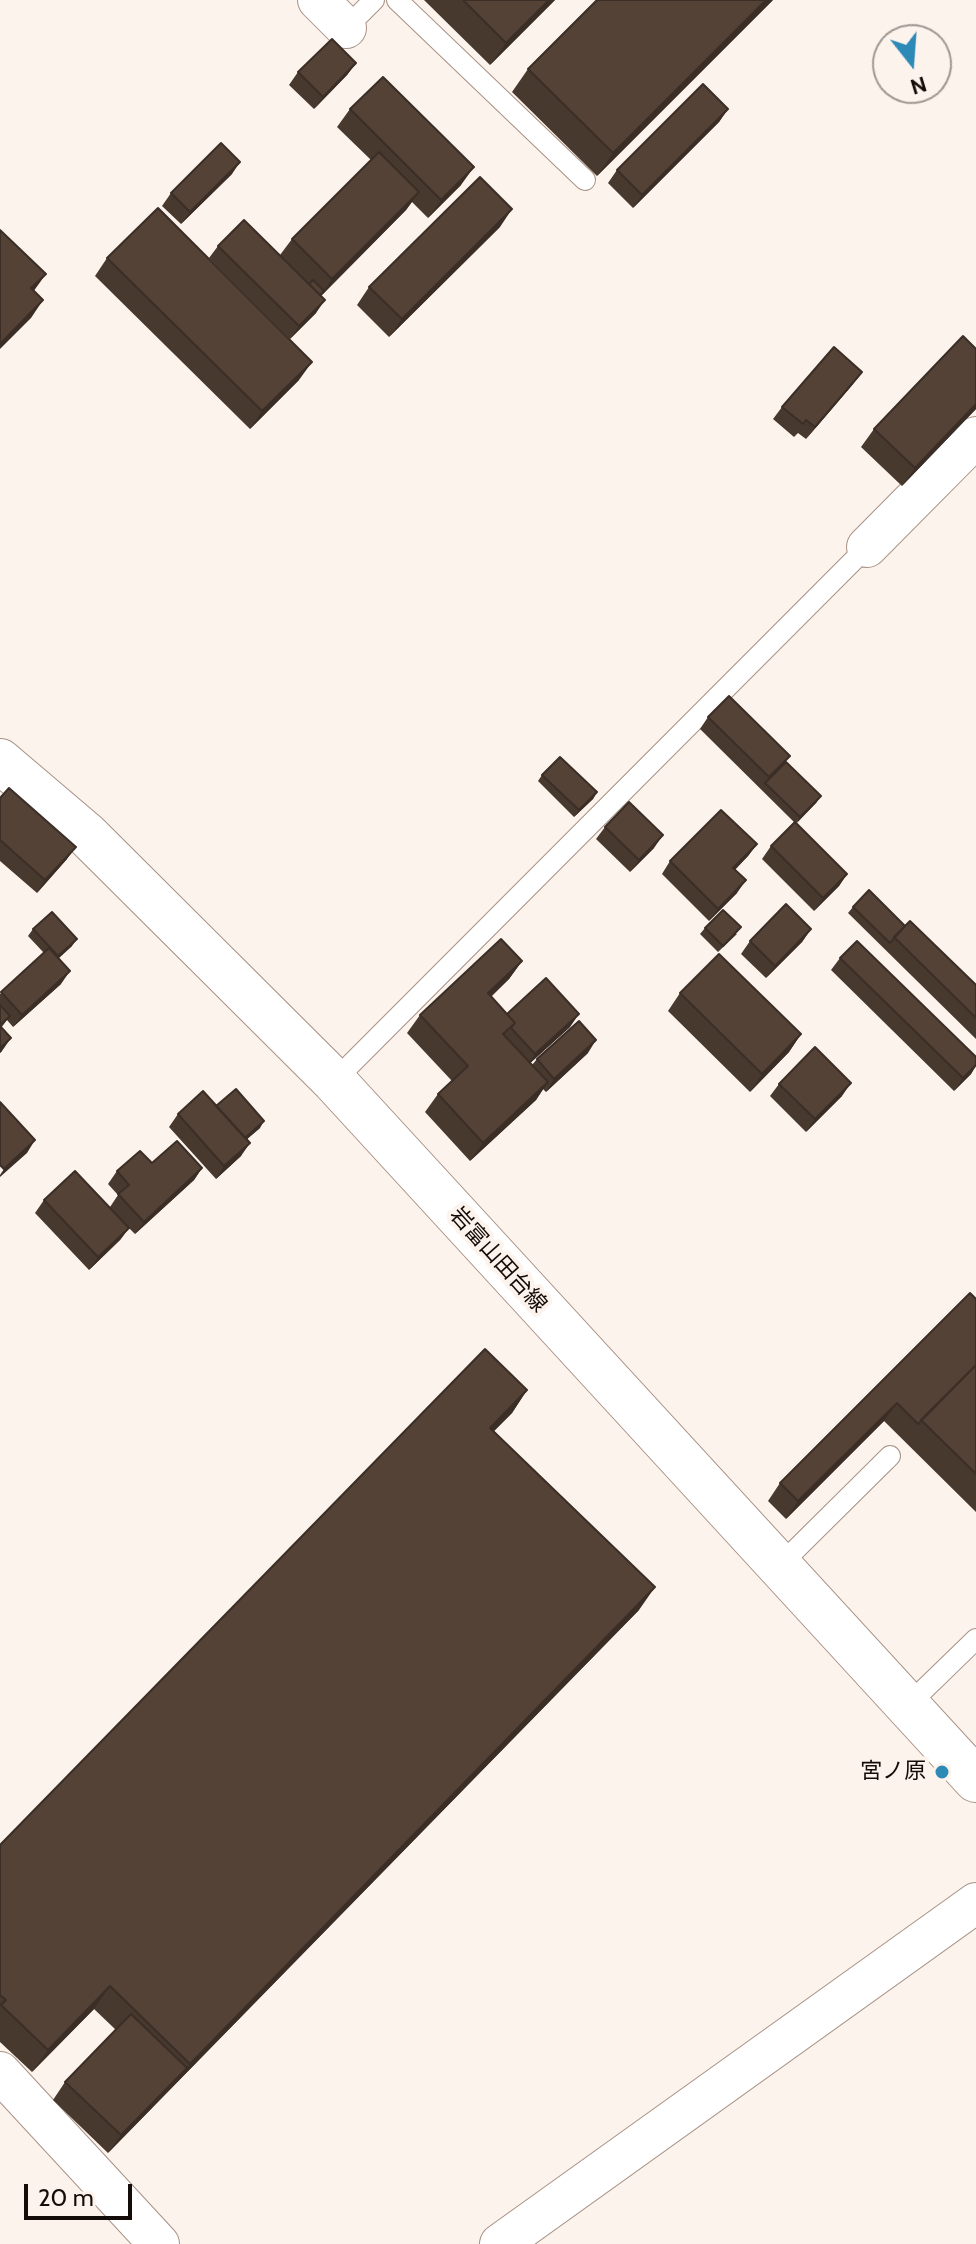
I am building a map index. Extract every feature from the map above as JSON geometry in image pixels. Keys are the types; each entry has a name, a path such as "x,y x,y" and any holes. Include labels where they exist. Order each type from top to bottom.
{"main road":[{"name":"岩富山田台線","path":"0,761 87,835 334,1081 976,1780"}],"street":[{"path":"318,0 346,28"},
{"path":"867,547 976,437"},
{"path":"500,2244 976,1903"},
{"path":"0,2072 159,2244"}],"lane":[{"path":"346,28 374,0"},
{"path":"397,0 585,180"},
{"path":"334,1081 867,547"},
{"path":"778,1567 890,1456"},
{"path":"907,1706 976,1639"}],"building":[{"path":"463,0 549,0 506,43"},
{"path":"597,0 766,0 613,153 528,69"},
{"path":"332,39 356,63 323,97 298,72"},
{"path":"383,77 474,167 441,200 350,109"},
{"path":"703,84 728,109 642,195 617,170"},
{"path":"221,143 240,162 190,212 171,193"},
{"path":"379,152 419,192 332,279 292,239"},
{"path":"480,177 512,209 402,319 369,287"},
{"path":"158,208 312,362 262,411 107,258"},
{"path":"244,220 325,300 299,326 218,246"},
{"path":"0,230 46,274 31,288 43,300 0,344"},
{"path":"313,280 324,291 320,295 309,284"},
{"path":"963,336 976,349 976,404 915,468 874,429"},
{"path":"834,347 862,372 815,427 806,420 803,424 782,407"},
{"path":"729,696 790,756 769,777 708,717"},
{"path":"560,757 597,792 579,810 542,775"},
{"path":"786,762 821,796 800,817 765,783"},
{"path":"9,788 76,847 45,880 0,840 0,798"},
{"path":"629,802 663,835 639,860 605,827"},
{"path":"721,810 757,844 733,868 746,880 718,909 670,861"},
{"path":"795,822 847,874 823,898 771,846"},
{"path":"869,890 905,926 890,943 853,907"},
{"path":"786,904 811,929 775,966 750,941"},
{"path":"723,910 741,927 723,946 705,928"},
{"path":"52,912 77,939 58,956 33,929"},
{"path":"910,921 976,985 976,1018 894,937"},
{"path":"501,939 522,961 488,993 515,1023 503,1034 548,1082 483,1143 438,1094 468,1066 420,1015"},
{"path":"857,941 976,1057 976,1065 963,1078 840,958"},
{"path":"49,948 70,971 22,1015 1,992"},
{"path":"719,954 801,1034 762,1074 680,993"},
{"path":"546,978 579,1014 535,1054 511,1028 515,1023 507,1014"},
{"path":"0,1005 10,1016 0,1025"},
{"path":"579,1021 596,1040 554,1079 537,1059"},
{"path":"0,1026 11,1038 0,1048"},
{"path":"815,1047 851,1083 815,1119 779,1084"},
{"path":"236,1089 264,1121 245,1138 216,1106"},
{"path":"203,1091 250,1143 224,1166 178,1114"},
{"path":"0,1102 35,1140 4,1169 0,1165"},
{"path":"177,1141 202,1168 144,1222 118,1194 129,1185 117,1171 140,1151 152,1163"},
{"path":"75,1171 129,1228 98,1257 44,1200"},
{"path":"970,1293 976,1299 976,1365 918,1424 897,1403 798,1501 780,1483"},
{"path":"485,1349 527,1390 490,1428 655,1587 190,2064 110,1986 48,2050 1,2005 6,2000 0,1995 0,1845"},
{"path":"976,1365 976,1474 921,1420"},
{"path":"131,2014 187,2068 121,2135 65,2082"}],"place":[{"name":"宮ノ原","path":"942,1772"}]}
